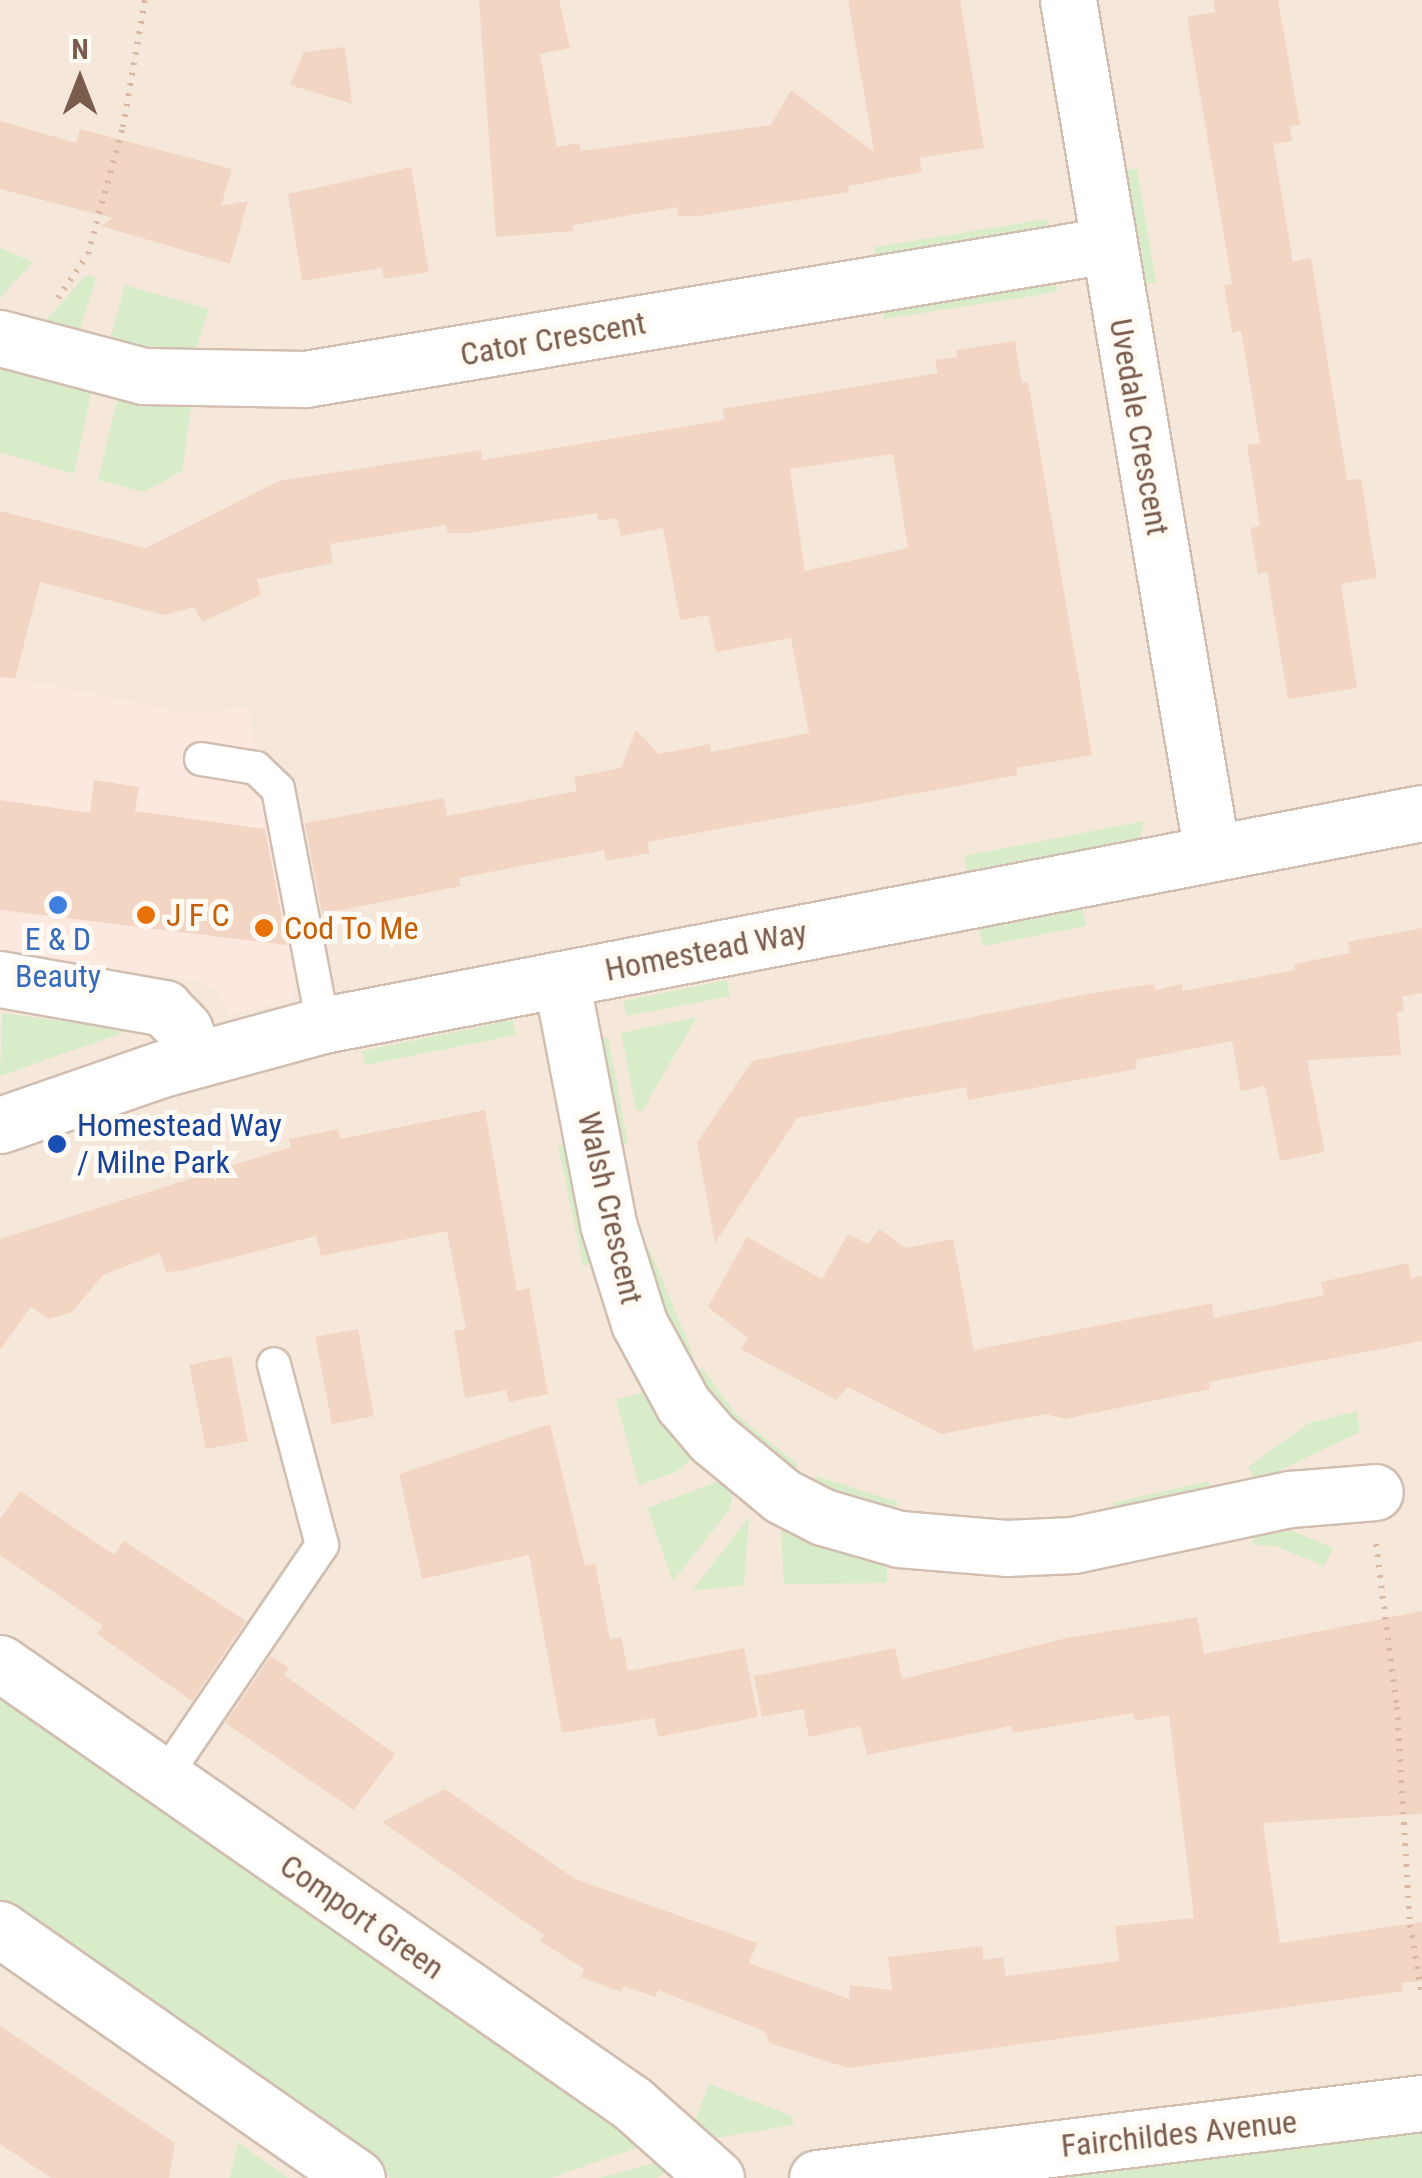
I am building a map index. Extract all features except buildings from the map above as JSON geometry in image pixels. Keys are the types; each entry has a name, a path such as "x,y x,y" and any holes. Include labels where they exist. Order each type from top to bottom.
{"street":[{"name":"Uvedale Crescent","path":"1068,0 1212,853"},
{"name":"Cator Crescent","path":"5,340 144,376 304,379 1108,245"},
{"name":"Homestead Way","path":"0,1125 197,1060 324,1026 1422,813"},
{"path":"0,979 164,1008 184,1029 197,1060"},
{"name":"Walsh Crescent","path":"561,979 608,1224 639,1323 684,1404 745,1468 782,1496 824,1517 899,1539 1006,1548 1073,1545 1290,1499 1375,1492"},
{"name":"Comport Green","path":"0,1663 633,2104 716,2178"},
{"path":"0,1928 356,2178"},
{"name":"Fairchildes Avenue","path":"818,2178 1422,2103"}],"lane":[{"path":"201,759 256,768 278,789 324,1026"},
{"path":"163,1779 322,1545 274,1364"}],"path":[{"path":"5,340 82,268 122,127 145,0"},
{"path":"1375,1492 1377,1582 1397,1707 1410,1926 1422,1995"}],"shaded area":[{"path":"0,0 1422,0 1422,2139 1184,2178 0,2178"},
{"path":"0,675 191,714 248,708 294,946 294,998 229,1015 216,992 200,981 0,952"}],"green space":[{"path":"1137,169 1156,282 1141,285 1122,171"},
{"path":"1047,219 1049,234 877,263 875,247"},
{"path":"0,248 33,262 0,298"},
{"path":"86,275 96,278 76,341 39,328"},
{"path":"1055,277 1057,292 884,319 882,304"},
{"path":"125,285 209,309 193,357 108,347"},
{"path":"0,366 92,388 74,474 0,452"},
{"path":"119,392 192,400 182,471 144,492 98,480"},
{"path":"1144,821 1140,839 967,872 964,856"},
{"path":"1083,909 1086,926 983,946 979,929"},
{"path":"727,980 730,996 627,1016 623,1001"},
{"path":"2,1013 130,1030 0,1076"},
{"path":"697,1017 642,1111 636,1110 621,1033"},
{"path":"513,1020 516,1035 365,1065 362,1051"},
{"path":"608,1037 628,1143 615,1146 594,1040"},
{"path":"572,1143 597,1262 583,1266 558,1146"},
{"path":"650,1250 694,1357 683,1364 636,1253"},
{"path":"701,1367 737,1415 798,1465 790,1477 754,1451 689,1375"},
{"path":"651,1390 698,1453 676,1472 639,1485 616,1400"},
{"path":"1357,1411 1360,1432 1256,1482 1248,1467 1309,1423"},
{"path":"816,1476 898,1502 895,1517 810,1488"},
{"path":"725,1479 733,1490 730,1509 673,1581 647,1508"},
{"path":"1208,1481 1212,1497 1116,1518 1113,1503"},
{"path":"749,1517 744,1585 692,1591"},
{"path":"780,1518 887,1557 887,1583 784,1584"},
{"path":"1279,1525 1333,1548 1324,1566 1275,1546 1254,1545 1251,1529"},
{"path":"0,1684 648,2144 550,2178 390,2178 0,1903"},
{"path":"709,2084 790,2115 794,2125 710,2139 694,2124"},
{"path":"1422,2130 1422,2178 1025,2178 1189,2161"},
{"path":"238,2142 288,2178 230,2178"},
{"path":"669,2159 673,2167 657,2178 599,2178"}],"place":[{"name":"E & D Beauty","path":"58,905"},
{"name":"J F C","path":"146,915"},
{"name":"Cod To Me","path":"264,928"},
{"name":"Homestead Way / Milne Park","path":"57,1144"}]}
